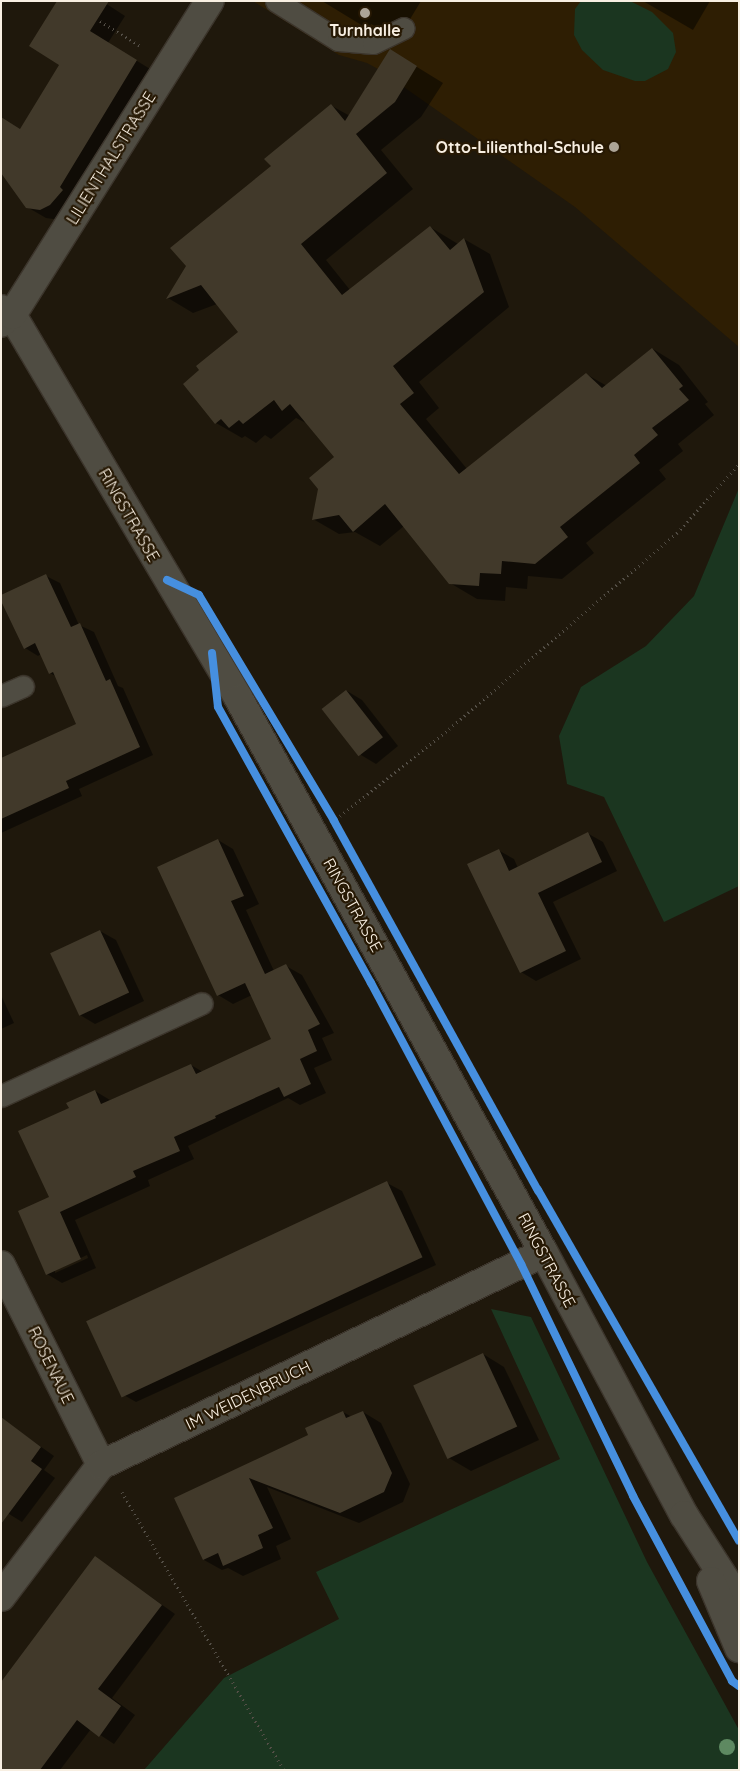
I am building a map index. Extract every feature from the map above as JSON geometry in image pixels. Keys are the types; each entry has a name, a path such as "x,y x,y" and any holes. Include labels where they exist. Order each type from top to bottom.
{"street":[{"name":"LILIENTHALSTRASSE","path":"5,315 210,1"},
{"name":"RINGSTRASSE","path":"5,315 239,699 544,1253 684,1515 739,1601"},
{"name":"IM WEIDENBRUCH","path":"1,1597 101,1465 544,1253"},
{"name":"ROSENAUE","path":"1,1265 101,1465"},
{"name":"RINGSTRASSE","path":"684,1515 739,1648"}],"lane":[{"path":"276,1 338,40 373,43 404,28"},
{"path":"1,696 23,686"},
{"path":"1,1096 202,1003"}],"path":[{"path":"100,21 170,65"},
{"path":"329,812 334,821 449,729 677,534 739,464"},
{"path":"101,1465 130,1506 284,1770"}],"shaded area":[{"name":"Otto-Lilienthal-Schule","path":"253,1 739,1 739,347 575,207 378,69 367,63 339,55"}],"green space":[{"path":"581,1 630,1 652,12 673,33 676,52 668,69 645,81 635,81 603,70 582,50 574,35 575,9"},
{"path":"739,488 739,886 664,922 604,797 567,784 559,736 581,687 646,646 694,596"},
{"path":"491,1309 531,1317 647,1562 739,1730 739,1770 144,1770 224,1678 339,1619 316,1572 560,1459"}],"building":[{"path":"57,1 109,1 90,31 137,60 60,187 63,190 50,205 40,210 26,208 1,173 1,117 20,129 59,65 29,46"},
{"path":"390,49 417,66 395,102 356,134 387,173 301,244 342,295 430,226 450,250 464,238 484,292 393,366 414,393 400,404 459,474 586,373 602,388 652,348 683,386 679,389 689,400 652,428 658,435 634,455 640,463 560,527 568,537 535,564 502,561 501,574 480,573 479,586 449,584 385,504 353,532 339,515 312,520 318,489 309,478 334,457 290,404 282,411 274,400 243,424 239,420 229,428 221,419 215,424 183,384 199,370 196,366 238,332 201,285 166,299 186,266 170,248 271,166 264,159 331,104 345,121"},
{"path":"46,574 71,627 80,623 106,681 110,679 140,747 66,781 69,788 1,819 1,758 76,724 53,672 49,674 35,643 24,649 1,601 1,595"},
{"path":"346,690 383,737 359,756 322,709"},
{"path":"588,832 602,862 538,893 566,951 520,973 467,864 499,849 509,871"},
{"path":"218,839 244,896 231,901 265,974 286,964 320,1024 308,1030 317,1051 300,1059 311,1084 284,1097 279,1087 215,1116 216,1118 174,1137 180,1151 133,1171 136,1177 60,1212 81,1259 46,1275 18,1211 49,1197 18,1131 69,1108 66,1103 95,1090 101,1104 191,1064 196,1074 271,1039 245,983 217,996 157,867"},
{"path":"100,930 129,993 79,1016 50,953"},
{"path":"387,1181 422,1257 122,1397 86,1321"},
{"path":"483,1353 517,1426 447,1459 413,1386"},
{"path":"343,1411 346,1418 363,1411 392,1473 384,1492 340,1513 249,1478 273,1528 258,1535 263,1548 223,1566 218,1553 203,1560 174,1498 308,1435 305,1428"},
{"path":"1,1417 41,1447 31,1461 42,1469 1,1524"},
{"path":"95,1556 162,1605 98,1689 121,1706 99,1737 77,1720 40,1770 1,1770 1,1682"}],"cycle path":[{"path":"167,580 199,595 334,821 538,1190 739,1541"},
{"path":"212,653 218,707 371,983 521,1264 633,1496 732,1681 739,1686"}],"place":[{"name":"Turnhalle","path":"365,13"},
{"name":"Otto-Lilienthal-Schule","path":"614,147"}]}
